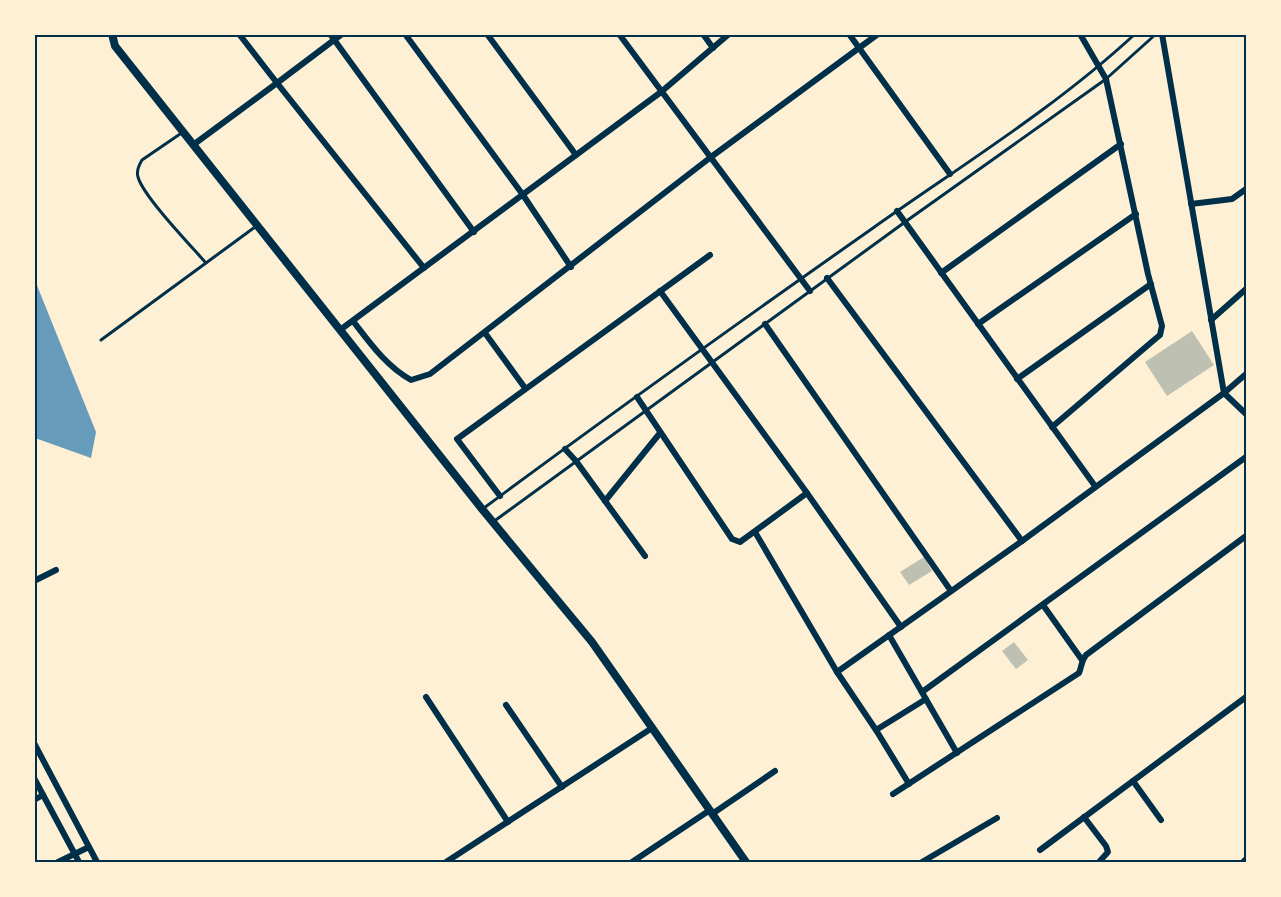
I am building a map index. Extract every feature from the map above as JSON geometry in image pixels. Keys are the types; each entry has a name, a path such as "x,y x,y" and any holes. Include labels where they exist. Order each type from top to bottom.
{"street":[{"path":"112,34 116,46 339,330 592,642 746,862"},
{"path":"239,34 424,268"},
{"path":"193,145 277,83 332,37 342,34"},
{"path":"405,34 523,195 571,267"},
{"path":"487,34 576,156"},
{"path":"619,34 810,291"},
{"path":"703,34 713,48"},
{"path":"339,330 661,92 729,34"},
{"path":"849,34 950,174"},
{"path":"352,321 384,360 398,373 411,380 430,374 711,157 878,34"},
{"path":"1052,427 1160,335 1162,326 1151,285 1107,79 1080,34"},
{"path":"1162,34 1224,393 1246,414"},
{"path":"332,37 474,232"},
{"path":"941,273 1121,144"},
{"path":"1191,204 1232,199 1246,189"},
{"path":"897,211 1095,486"},
{"path":"978,324 1136,214"},
{"path":"500,496 457,439 710,255"},
{"path":"827,278 1022,541"},
{"path":"1017,379 1151,285"},
{"path":"1211,320 1246,289"},
{"path":"660,291 901,627"},
{"path":"765,324 951,591"},
{"path":"485,333 525,388"},
{"path":"837,672 1022,541 1224,393 1246,374"},
{"path":"637,397 732,539 740,542 807,493"},
{"path":"605,501 660,433"},
{"path":"565,449 645,556"},
{"path":"876,730 1246,457"},
{"path":"755,532 837,672 909,784"},
{"path":"1082,660 1246,536"},
{"path":"34,581 56,570"},
{"path":"893,794 1079,673 1082,660 1043,605"},
{"path":"889,635 957,753"},
{"path":"426,697 508,822"},
{"path":"1040,850 1246,698"},
{"path":"506,705 562,787"},
{"path":"446,862 652,728"},
{"path":"34,742 97,862"},
{"path":"632,862 775,771"},
{"path":"34,778 79,862"},
{"path":"1133,781 1161,820"},
{"path":"34,800 43,795"},
{"path":"922,862 997,818"},
{"path":"1084,818 1106,846 1108,852 1099,862"},
{"path":"58,862 89,847"},
{"path":"1243,862 1246,859"}],"lane":[{"path":"482,509 752,312 1100,67 1135,34"},
{"path":"493,522 827,278 1107,79 1156,34"},
{"path":"183,132 142,160 138,166 137,177 150,197 206,263"},
{"path":"101,340 257,225"}],"water":[{"path":"34,278 96,432 91,458 35,438"}],"building":[{"path":"1192,331 1214,365 1167,396 1145,362"},
{"path":"924,557 932,571 909,585 900,572"},
{"path":"1014,642 1028,660 1016,669 1002,651"}]}
